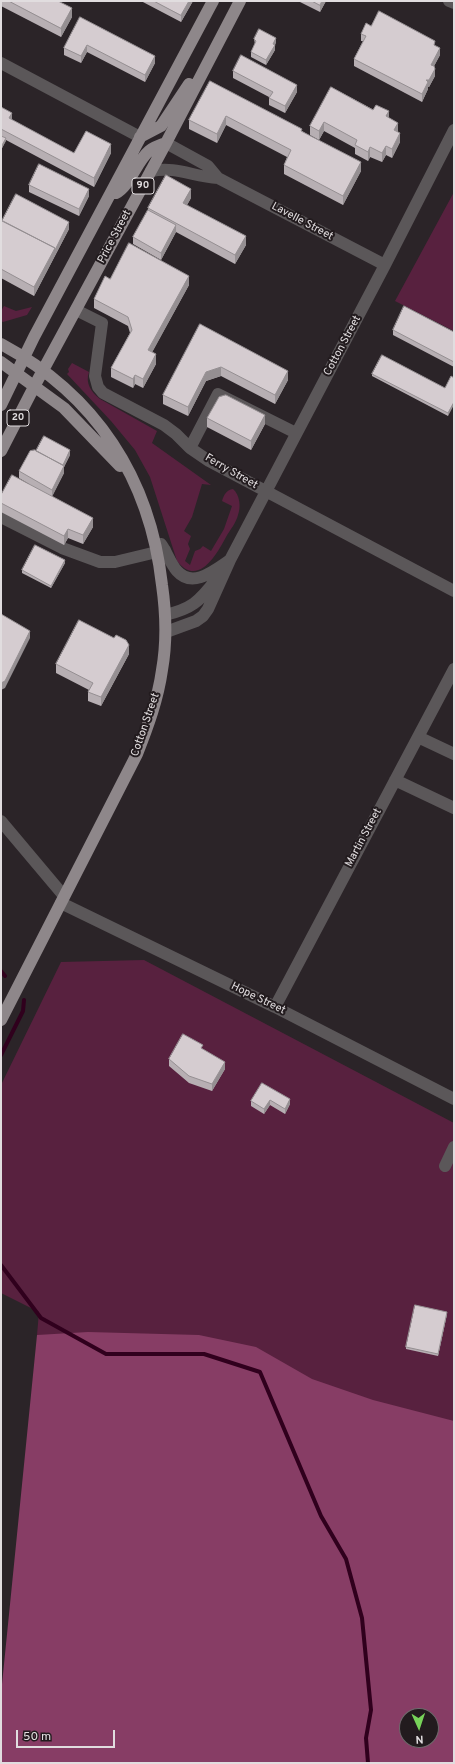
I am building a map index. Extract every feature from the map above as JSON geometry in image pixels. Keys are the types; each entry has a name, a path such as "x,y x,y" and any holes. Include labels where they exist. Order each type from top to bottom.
{"main road":[{"name":"90","path":"24,356 213,1"},
{"name":"Price Street","path":"1,451 166,143 240,1"},
{"path":"140,137 161,126 223,33"},
{"path":"109,196 120,191 137,165 150,150 166,143"},
{"path":"1,344 24,356 58,381 100,424 113,443 143,502 161,551 161,573 166,632"},
{"name":"20","path":"1,405 24,356"},
{"path":"1,362 35,385 72,414 133,480"},
{"name":"Cotton Street","path":"1,1020 137,754 154,708 163,668 166,632"}],"street":[{"path":"450,1 454,3"},
{"path":"1,63 140,137"},
{"name":"Cotton Street","path":"166,632 196,621 203,616 208,609 230,560 454,130"},
{"name":"Lavelle Street","path":"166,143 208,166 218,178 385,265"},
{"name":"Lavelle Street","path":"151,171 163,168 174,169 202,177 218,178"},
{"name":"Ferry Street","path":"76,310 102,323 95,381 101,391 164,425 176,434 190,448 209,461 454,592"},
{"path":"190,448 218,394 296,433"},
{"path":"1,517 62,548 100,562 116,562 161,551 177,571 185,577 191,578 202,577 230,560"},
{"name":"Cotton Street","path":"165,615 182,611 196,603 230,560"},
{"name":"Martin Street","path":"275,1007 454,669"},
{"path":"418,737 454,754"},
{"path":"395,780 454,808"},
{"path":"1,821 62,899"},
{"name":"Hope Street","path":"62,899 454,1099"},
{"path":"445,1166 454,1147"}],"shaded area":[{"path":"454,192 454,331 395,301"},
{"path":"4,306 16,311 32,307 27,315 3,322 1,321 1,311"},
{"path":"72,363 89,372 88,384 100,399 157,431 152,443 211,485 202,484 192,517 184,531 191,536 188,544 190,549 185,561 190,565 195,551 203,546 211,551 224,529 232,506 222,501 226,493 233,489 237,494 240,505 236,521 218,552 206,566 199,570 192,571 185,568 177,561 150,477 135,450 111,421 67,374"},
{"path":"144,960 454,1123 454,1432 151,1380 37,1335 39,1312 1,1293 1,1085 61,962"},
{"path":"88,1332 199,1335 256,1347 312,1379 373,1400 454,1421 454,1763 1,1763 1,1694 37,1335"}],"building":[{"path":"9,1 58,1 72,8 61,28"},
{"path":"154,1 189,1 181,15"},
{"path":"312,1 322,1 320,5"},
{"path":"379,11 435,41 434,45 440,48 431,65 434,66 435,69 429,80 426,80 428,82 422,94 354,59 366,36 361,34 366,23 371,26"},
{"path":"80,17 155,56 145,75 87,45 81,56 64,48"},
{"path":"259,29 276,38 273,44 275,45 266,60 251,52 256,41 254,39"},
{"path":"241,55 297,85 285,106 269,98 273,92 233,71"},
{"path":"210,81 361,162 343,196 284,165 291,150 226,116 217,134 189,120"},
{"path":"331,87 373,110 376,105 389,111 386,116 398,123 394,130 400,133 392,149 386,146 382,153 370,147 368,152 355,145 357,140 324,122 319,131 310,126"},
{"path":"1,107 12,113 9,118 74,153 86,131 111,144 94,178 1,129"},
{"path":"1,136 6,138 1,147"},
{"path":"39,164 89,189 79,209 29,185"},
{"path":"166,175 191,189 183,203 246,236 235,255 148,208"},
{"path":"16,194 69,222 55,250 55,248 2,221"},
{"path":"148,210 176,225 161,253 133,237"},
{"path":"1,220 55,248 34,287 1,269"},
{"path":"129,243 189,276 148,350 156,354 143,379 135,375 133,379 111,368 132,330 128,317 94,299 105,276 110,279"},
{"path":"404,306 454,332 454,362 393,330"},
{"path":"200,324 288,371 275,395 221,367 206,372 188,407 163,395"},
{"path":"382,355 445,388 451,376 454,378 454,402 448,413 372,374"},
{"path":"226,395 265,415 251,441 207,418 219,397"},
{"path":"44,436 70,450 63,465 36,451"},
{"path":"35,450 64,466 52,490 19,471 30,451"},
{"path":"12,475 93,518 83,535 68,529 64,536 1,503 1,495"},
{"path":"35,545 65,560 51,586 22,570"},
{"path":"1,614 30,631 5,681 1,683"},
{"path":"79,620 114,638 116,635 126,640 129,645 101,697 88,692 93,683 56,664"},
{"path":"183,1034 203,1045 201,1048 225,1062 212,1084 189,1076 169,1059"},
{"path":"262,1083 290,1099 285,1109 270,1100 264,1109 251,1101"},
{"path":"415,1305 447,1312 438,1354 406,1347"}],"waterway":[{"path":"1,971 5,976"},
{"path":"1,1055 23,1011 24,1000"},
{"path":"1,1265 41,1318 106,1354 204,1354 260,1372 321,1516 346,1559 362,1618 371,1710 366,1738 368,1763"}]}
